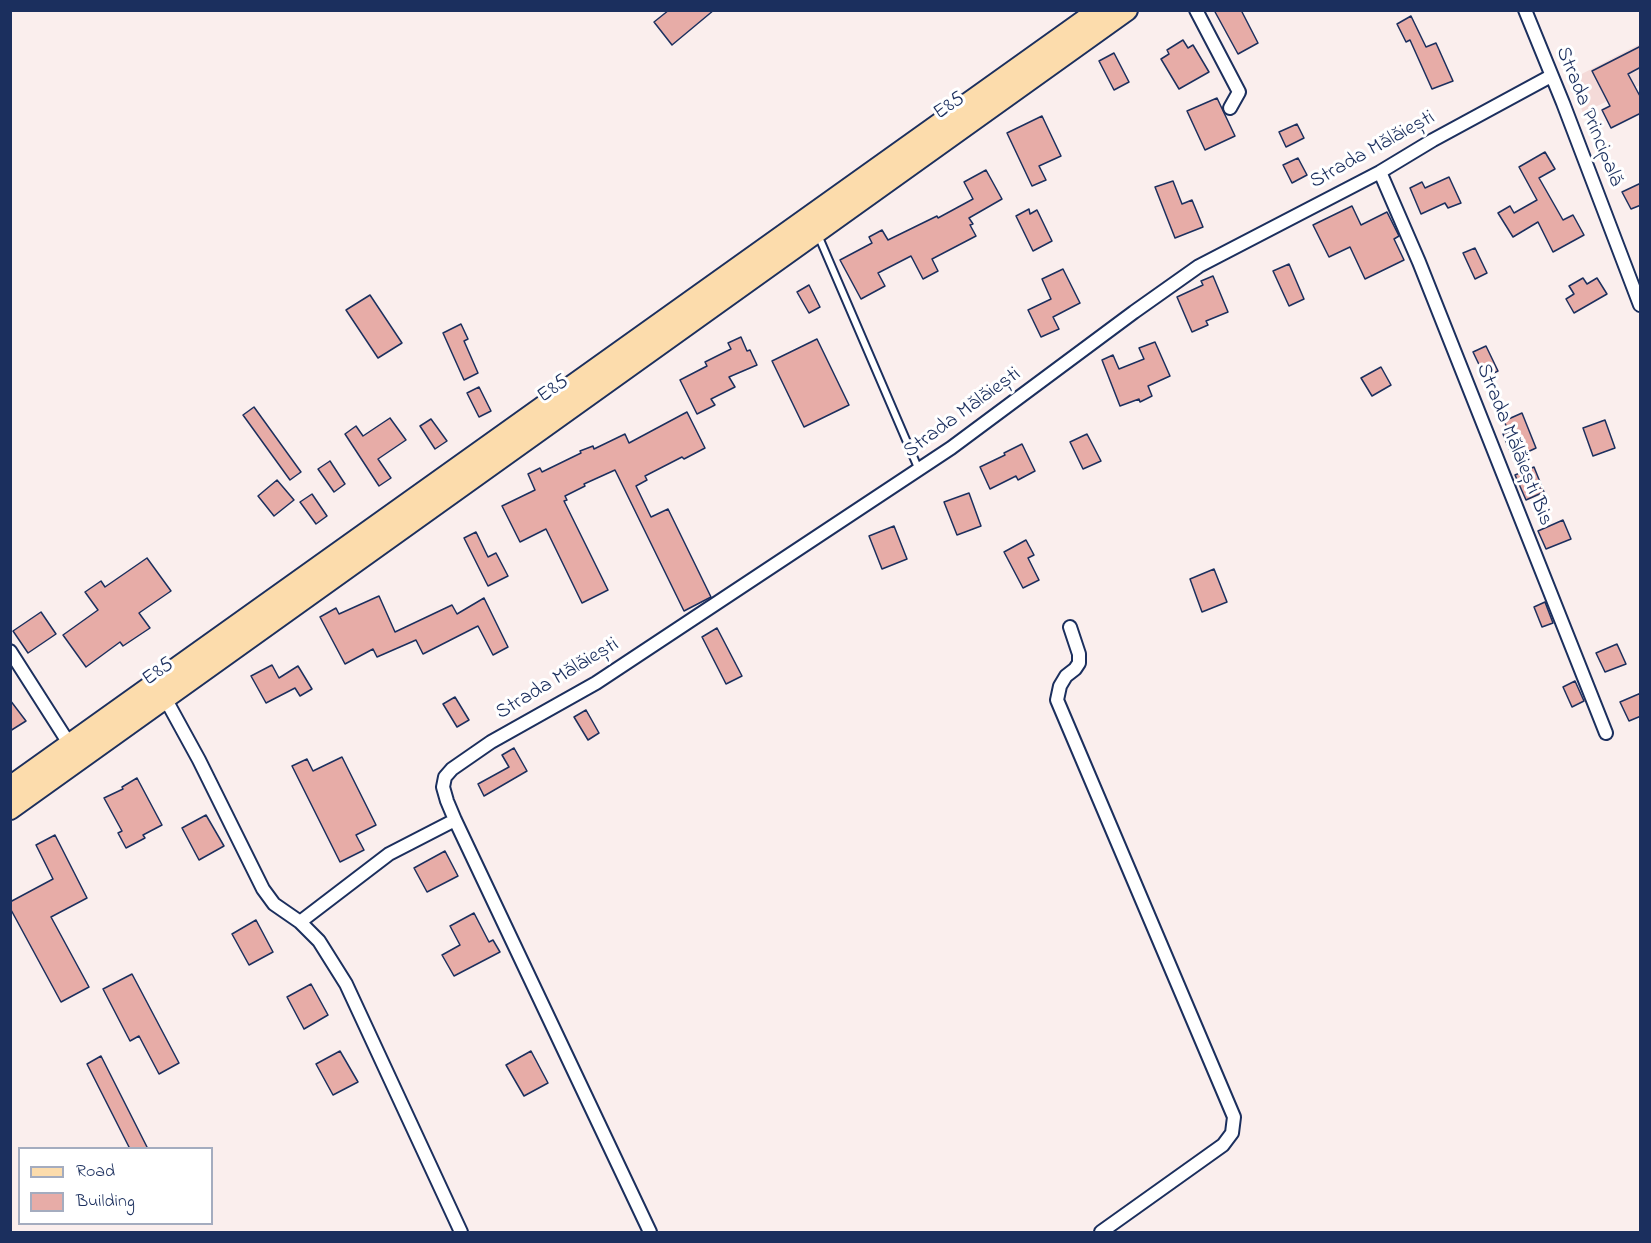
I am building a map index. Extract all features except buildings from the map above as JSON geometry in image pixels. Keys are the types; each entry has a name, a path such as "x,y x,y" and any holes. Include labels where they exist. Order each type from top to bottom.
{"main road":[{"name":"E85","path":"10,809 1127,10"},
{"name":"E85","path":"10,787 1098,11"}],"street":[{"path":"1196,10 1239,92 1230,108"},
{"name":"Strada Principală","path":"1525,10 1641,305"},
{"name":"Strada Mălăiești","path":"650,1233 455,820 443,787 452,769 491,742 596,683 919,470 1199,266 1380,172 1432,140 1551,76"},
{"name":"Strada Mălăiești Bis","path":"1380,172 1419,262 1606,733"},
{"path":"1070,627 1079,654 1079,663 1060,686 1057,700 1233,1117 1232,1132 1223,1145 1101,1233"},
{"path":"10,651 70,745"},
{"path":"165,698 199,760 263,889 274,904 300,922 319,941 346,984 461,1233"},
{"path":"300,922 389,854 455,820"}],"lane":[{"path":"817,232 919,470"}],"shaded area":[{"path":"1640,44 1640,85 1583,113 1570,80"}]}
